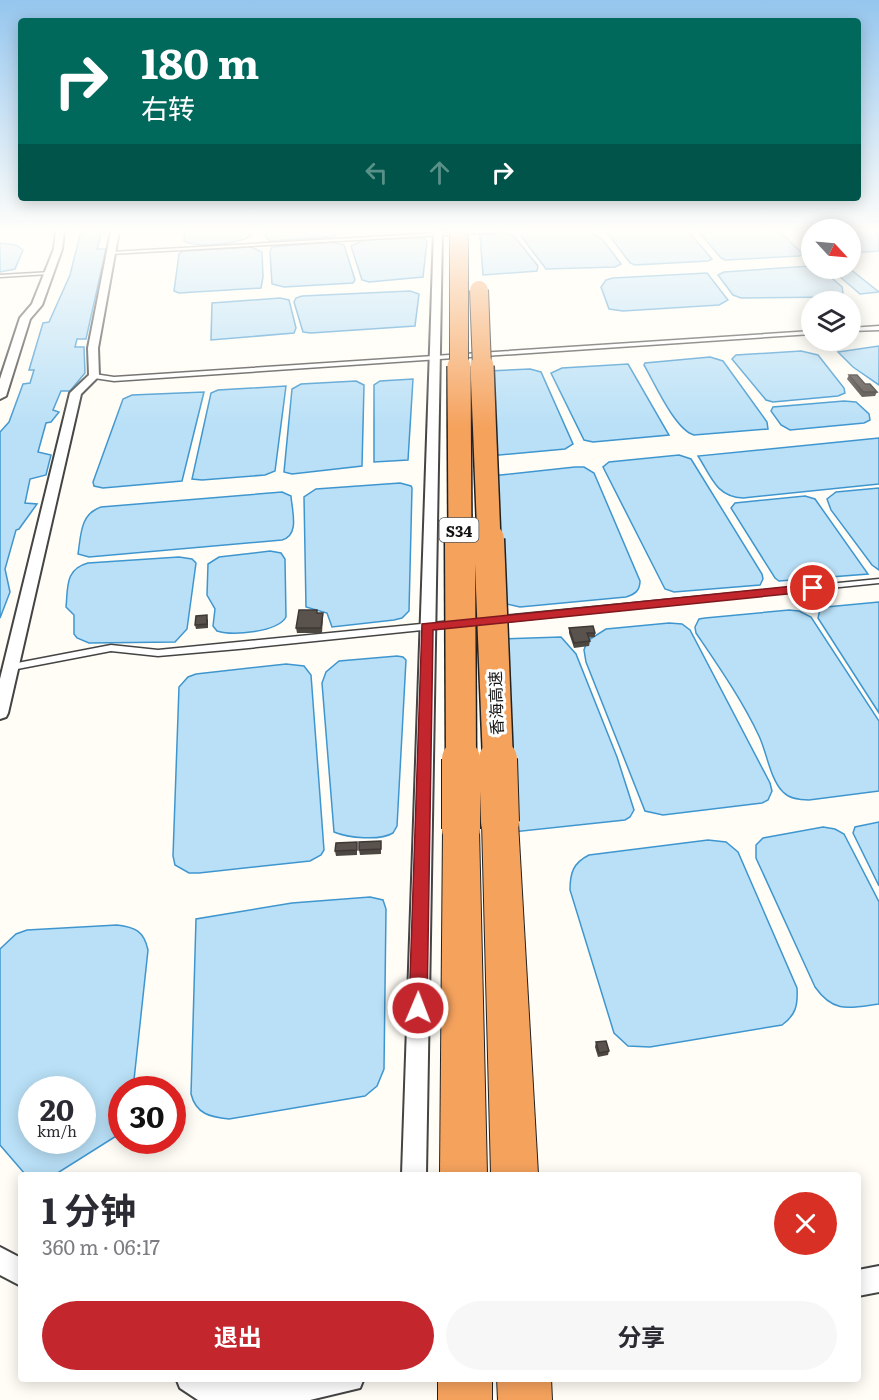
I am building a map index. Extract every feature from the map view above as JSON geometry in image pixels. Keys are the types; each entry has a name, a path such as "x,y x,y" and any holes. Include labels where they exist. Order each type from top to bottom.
{"highway":[{"name":"香海高速","path":"446,296 464,1172"},
{"name":"香海高速","path":"480,296 515,1172"},
{"path":"465,1382 465,1400"},
{"path":"524,1382 525,1400"}],"street":[{"path":"0,396 25,318 37,305 40,296"},
{"path":"0,713 76,393 94,376 93,348 103,296"},
{"path":"414,1172 433,358 439,296"},
{"path":"0,1260 18,1271"},
{"path":"861,1282 879,1279"},
{"path":"196,1382 210,1391 259,1396 330,1382"}],"lane":[{"path":"861,329 879,328"},
{"path":"94,376 114,379 801,334"},
{"path":"12,666 111,648 158,652 879,581"}],"water":[{"path":"60,296 95,296 86,339 77,339 75,347 84,347 85,373 70,391 61,391 53,410 59,412 51,422 46,423 38,452 51,455 46,475 30,479 25,503 37,504 16,530 5,569 10,592 0,618 0,432 9,422 23,384 30,383 34,370 29,370 43,323 49,322"},
{"path":"419,296 415,326 311,333 303,332 294,302 296,298"},
{"path":"604,296 725,296 728,300 719,305 623,311 609,309"},
{"path":"737,296 801,296 741,298"},
{"path":"280,298 289,300 296,328 294,333 211,340 212,303"},
{"path":"879,346 879,385 853,367 838,352 861,351 861,349"},
{"path":"801,351 818,355 844,388 845,393 838,396 773,402 766,400 732,359 736,355"},
{"path":"710,357 723,361 767,422 768,429 694,435 672,415 644,365 645,363"},
{"path":"628,364 669,435 593,442 584,440 551,373 562,368"},
{"path":"530,369 541,372 573,444 565,449 489,456 489,371"},
{"path":"413,379 408,460 374,462 374,385 380,381"},
{"path":"356,381 364,385 362,466 292,474 284,472 292,389 301,384"},
{"path":"286,386 275,471 265,475 192,479 211,393 218,390"},
{"path":"204,392 182,481 103,488 94,486 93,482 123,399 132,395"},
{"path":"856,402 869,414 870,420 864,423 790,430 781,425 771,411 773,407"},
{"path":"879,438 879,484 743,498 734,497 720,490 698,456"},
{"path":"679,455 691,459 762,574 763,579 760,585 674,592 665,589 603,467 609,462"},
{"path":"584,467 594,473 640,581 638,590 626,597 520,607 502,603 492,476"},
{"path":"400,483 412,488 409,611 402,618 394,620 332,627 327,613 306,607 304,497 316,489"},
{"path":"879,488 879,570 872,565 831,510 827,499 836,492"},
{"path":"282,492 291,496 294,522 291,533 282,540 89,557 78,554 85,520 94,510 101,507"},
{"path":"805,496 815,499 868,574 779,581 731,508 735,503"},
{"path":"270,551 281,553 285,559 286,617 274,626 265,629 233,633 217,631 213,626 215,609 207,595 208,564 219,557"},
{"path":"179,557 192,559 196,563 187,629 175,642 89,643 77,638 74,634 74,615 66,607 69,580 75,570 88,563"},
{"path":"879,602 879,713 818,618 820,609 826,607"},
{"path":"799,611 811,617 879,721 879,791 809,800 795,799 786,794 775,780 759,736 745,710 696,633 695,627 699,619"},
{"path":"669,623 682,624 690,630 770,783 772,791 768,800 762,803 663,815 645,811 586,662 584,650 587,641 606,629"},
{"path":"561,637 576,654 617,757 634,810 625,820 513,832 501,639"},
{"path":"397,656 406,660 397,826 393,833 380,837 364,838 334,832 322,683 326,672 339,661"},
{"path":"286,664 304,666 311,675 324,850 321,855 310,861 189,873 175,865 173,856 179,687 188,677 196,674"},
{"path":"879,822 879,886 853,833 855,827"},
{"path":"823,827 835,829 844,834 879,902 879,1004 843,1007 829,1002 822,996 815,987 756,858 756,845 763,838"},
{"path":"708,840 726,842 738,852 797,988 795,1009 782,1025 650,1047 628,1046 614,1033 570,890 574,869 579,861 589,855"},
{"path":"370,897 383,900 386,909 384,1069 377,1086 365,1096 229,1119 216,1117 200,1110 191,1094 196,919 292,903"},
{"path":"117,925 138,931 144,938 148,950 134,1076 108,1076 108,1141 96,1149 96,1076 18,1076 18,1154 88,1154 59,1172 23,1172 0,1145 0,949 16,934 27,930"}],"building":[{"path":"849,375 857,375 877,392 863,392"},
{"path":"299,610 317,610 317,613 323,613 321,628 296,628"},
{"path":"207,615 207,624 195,625 196,616"},
{"path":"593,626 595,633 587,633 590,641 574,643 569,628"},
{"path":"381,841 381,849 359,850 359,842"},
{"path":"357,842 357,850 335,851 336,843"},
{"path":"606,1041 609,1051 599,1053 596,1042"}],"route":[{"path":"418,1008 427,627 813,588"}]}
